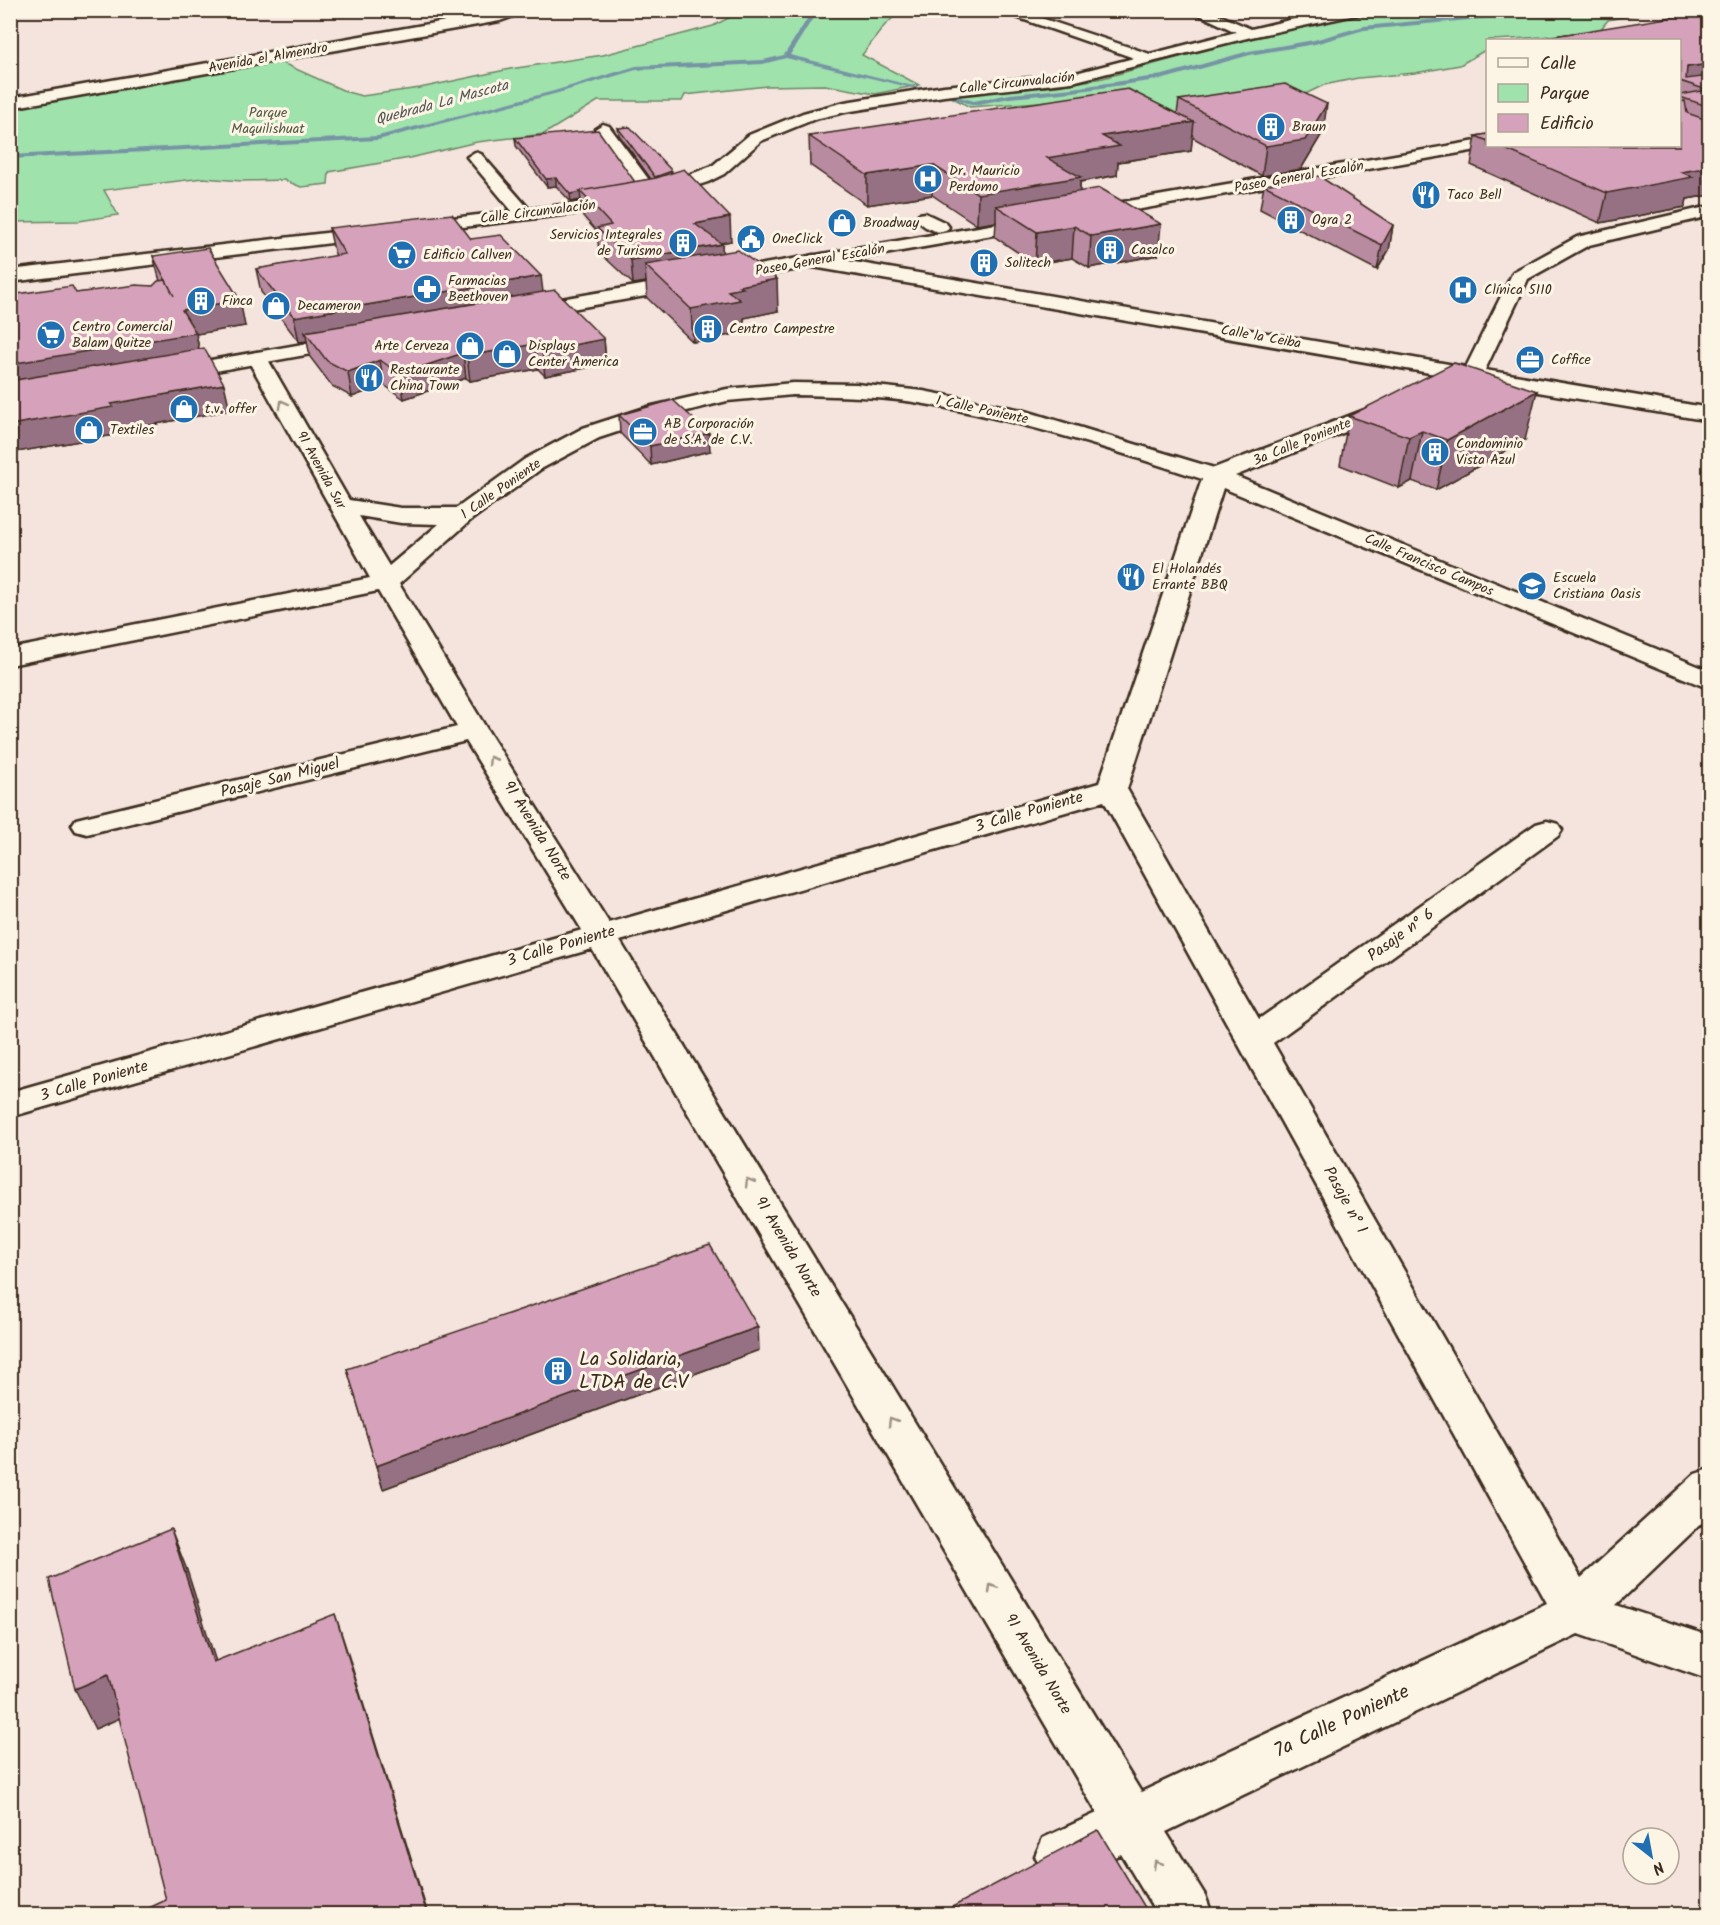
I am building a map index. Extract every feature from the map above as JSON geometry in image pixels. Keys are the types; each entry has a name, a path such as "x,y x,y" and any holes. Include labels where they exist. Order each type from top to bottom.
{"street":[{"name":"Avenida el Almendro","path":"10,103 500,17 525,10"},
{"path":"1002,10 1148,58"},
{"path":"1195,10 1250,33"},
{"name":"Calle Circunvalación","path":"10,276 611,204 680,187 718,170 755,138 809,116 890,99 1072,78 1330,12 1360,10"},
{"path":"603,129 651,195"},
{"name":"Paseo General Escalón","path":"1486,134 932,222 510,307 813,261 1486,144"},
{"path":"475,157 524,214"},
{"path":"1473,373 1520,276 1546,259 1583,241 1710,211"},
{"name":"Calle la Ceiba","path":"813,261 1710,415"},
{"path":"131,262 143,283"},
{"path":"369,332 257,358 157,368 369,332"},
{"name":"91 Avenida Sur","path":"257,358 386,582"},
{"name":"3a Calle Poniente","path":"1215,476 1473,373"},
{"name":"1 Calle Poniente","path":"10,657 386,582 463,515 533,464 591,433 656,412 727,395 793,389 856,390 923,397 1014,415 1136,450 1215,476"},
{"path":"1113,789 1215,476"},
{"name":"Calle Francisco Campos","path":"1215,476 1710,681"},
{"path":"340,505 396,517 429,518 463,515"},
{"name":"91 Avenida Norte","path":"386,582 600,934 1186,1914"},
{"name":"Pasaje San Miguel","path":"87,825 474,730"},
{"name":"3 Calle Poniente","path":"10,1105 600,934 1113,789"},
{"name":"Pasaje n° 1","path":"1113,789 1576,1611"},
{"name":"Pasaje n° 6","path":"1255,1039 1547,830"},
{"name":"7a Calle Poniente","path":"1028,1873 1132,1821 1576,1611 1710,1487"},
{"path":"1576,1611 1710,1658"}],"green space":[{"name":"Parque Maquilishuat","path":"902,10 885,25 862,55 919,85 875,94 825,85 767,86 685,95 682,101 598,101 544,134 477,142 410,158 329,172 328,184 301,187 284,180 242,181 203,178 104,190 118,215 79,221 11,222 11,107 276,60 347,92 362,96 420,88 510,69 603,55 713,26 742,11"},
{"path":"1394,11 1652,11 1608,20 1599,31 1530,38 1486,39 1486,50 1460,65 1415,73 1358,78 1324,85 1297,98 1191,115 1149,116 1079,99 970,107 949,96 1058,86 1103,78 1238,41 1335,19"}],"building":[{"path":"1704,12 1710,13 1710,64 1687,67 1686,79 1710,76 1710,107 1681,97 1681,95 1707,90 1681,81 1681,39 1556,39 1548,37"},
{"path":"1285,84 1327,104 1305,140 1266,146 1179,100"},
{"path":"1128,89 1194,122 1102,136 1120,146 1047,158 1081,177 978,194 933,165 867,175 809,136"},
{"path":"1685,101 1687,113 1710,121 1710,167 1681,172 1693,177 1607,193 1500,147 1681,147 1681,102"},
{"path":"630,127 672,171 655,177 618,128"},
{"path":"598,130 635,182 570,194 556,178 546,179 515,138"},
{"path":"1486,134 1486,140 1476,136"},
{"path":"684,169 730,217 695,224 722,244 631,260 597,228 611,225 580,191 656,178"},
{"path":"1319,176 1393,225 1382,245 1264,185"},
{"path":"1100,188 1161,224 1091,236 1074,226 1037,232 996,206"},
{"path":"452,214 471,239 501,235 541,276 294,317 256,269 345,254 329,228"},
{"path":"208,248 240,300 182,310 196,333 10,364 10,295 72,286 76,293 136,285 153,286 158,281 166,280 153,256"},
{"path":"738,250 777,279 739,286 743,288 728,291 740,300 691,309 645,265"},
{"path":"555,290 604,339 542,351 535,344 467,356 463,353 400,374 380,360 348,372 327,361 305,332"},
{"path":"204,348 224,384 10,425 10,381"},
{"path":"1454,363 1537,391 1447,440 1422,431 1409,437 1349,416"},
{"path":"673,400 709,433 650,446 619,415"},
{"name":"La Solidaria, LTDA de C.V","path":"710,1245 758,1327 376,1466 347,1369"},
{"path":"171,1529 213,1662 335,1614 427,1914 136,1914 166,1900 108,1675 75,1689 49,1579"},
{"path":"1098,1830 1149,1914 939,1914"}],"waterway":[{"name":"Quebrada La Mascota","path":"786,56 816,10"},
{"path":"949,96 974,103 1010,96 1164,77 1249,53 1315,42 1364,28 1490,16 1520,10"},
{"name":"Quebrada La Mascota","path":"10,157 378,138 556,92 636,68 763,62 786,56"},
{"path":"786,56 919,89"}],"place":[{"name":"Braun","path":"1271,127"},
{"name":"Dr. Mauricio Perdomo","path":"928,179"},
{"name":"Taco Bell","path":"1426,195"},
{"name":"Ogra 2","path":"1291,220"},
{"name":"Broadway","path":"842,223"},
{"name":"OneClick","path":"751,239"},
{"name":"Servicios Integrales de Turismo","path":"683,243"},
{"name":"Casalco","path":"1110,250"},
{"name":"Edificio Callven","path":"402,255"},
{"name":"Solitech","path":"984,263"},
{"name":"Farmacias Beethoven","path":"427,289"},
{"name":"Clínica 5110","path":"1463,290"},
{"name":"Finca","path":"201,301"},
{"name":"Decameron","path":"276,306"},
{"name":"Centro Campestre","path":"708,329"},
{"name":"Centro Comercial Balam Quitze","path":"51,335"},
{"name":"Arte Cerveza","path":"470,346"},
{"name":"Displays Center America","path":"507,354"},
{"name":"Coffice","path":"1530,360"},
{"name":"Restaurante China Town","path":"369,378"},
{"name":"t.v. offer","path":"184,409"},
{"name":"Textiles","path":"89,430"},
{"name":"AB Corporación de S.A. de C.V.","path":"643,432"},
{"name":"Condominio Vista Azul","path":"1435,452"},
{"name":"El Holandés Errante BBQ","path":"1131,577"},
{"name":"Escuela Cristiana Oasis","path":"1532,586"},
{"name":"La Solidaria, LTDA de C.V","path":"558,1371"}]}
